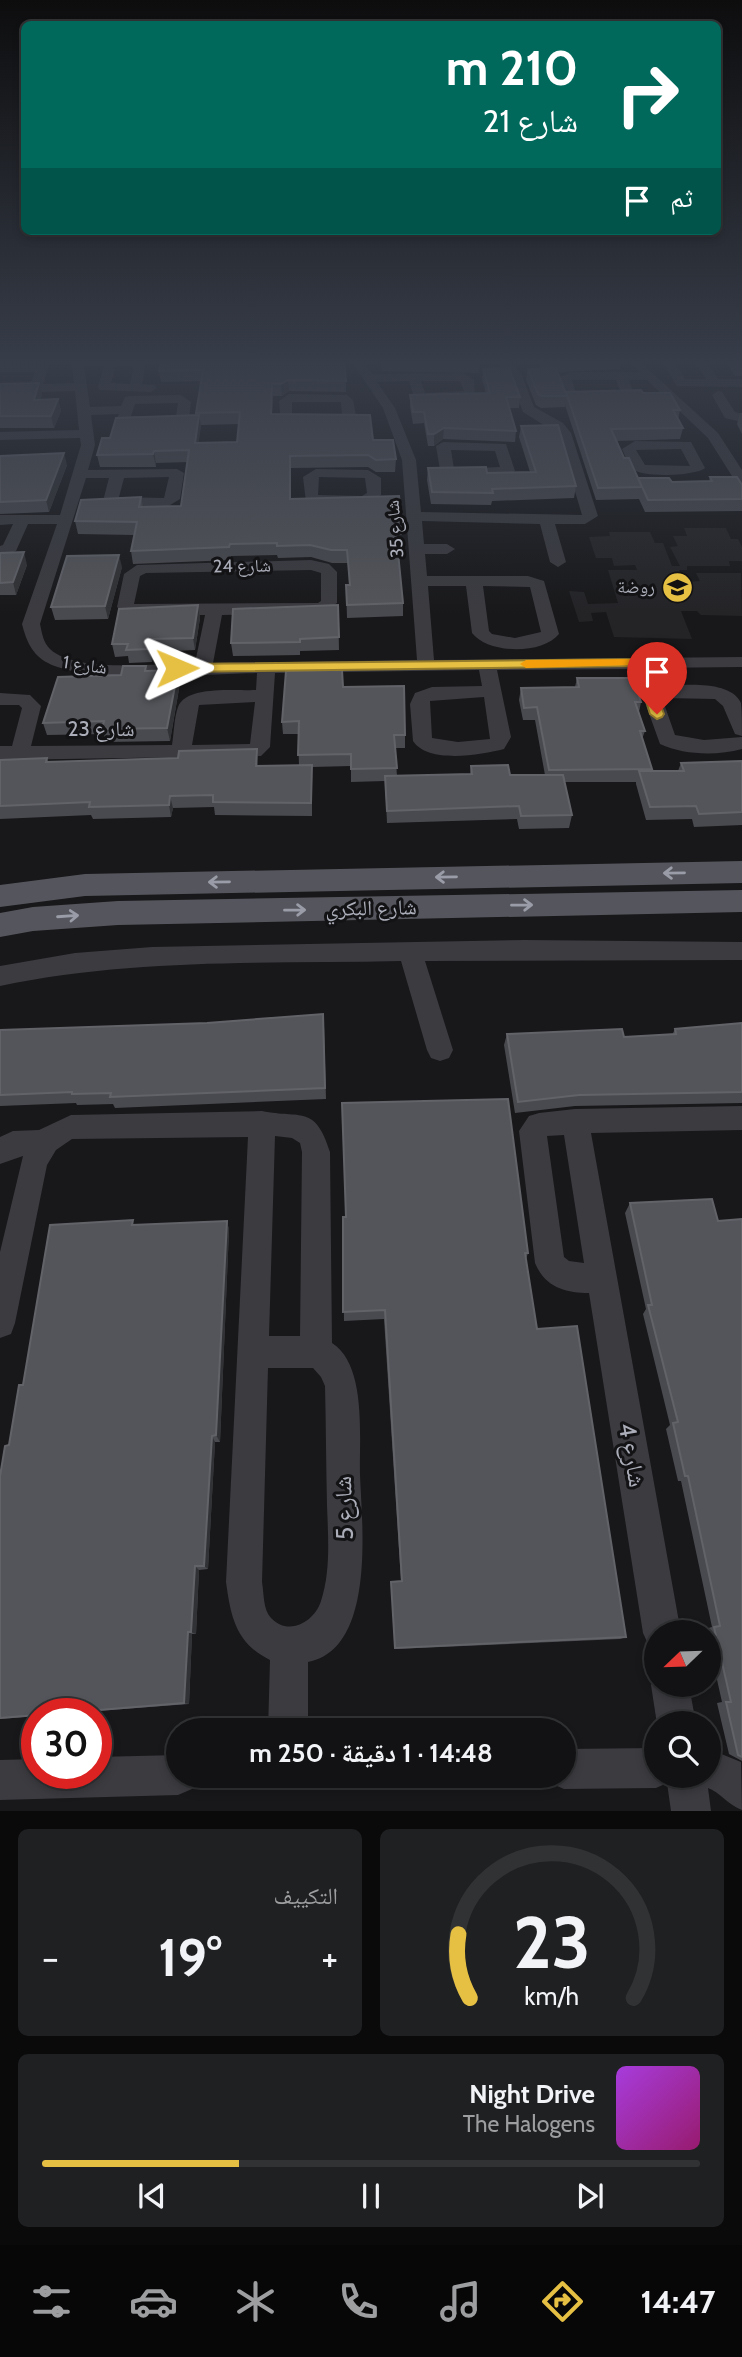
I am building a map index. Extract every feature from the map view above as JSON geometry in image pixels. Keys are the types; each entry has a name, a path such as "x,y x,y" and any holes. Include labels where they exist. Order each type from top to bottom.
{"main road":[{"name":"شارع البكري","path":"0,896 85,885 742,872"},
{"name":"شارع البكري","path":"0,925 33,919 118,913 742,901"}],"street":[{"name":"شارع 1","path":"88,445 31,624 32,636 40,649 52,660 70,666 93,669 738,660"},
{"name":"شارع 35","path":"422,445 424,446 392,485 413,516 426,666"},
{"path":"413,516 585,519 591,514 568,445"},
{"path":"719,445 742,481"},
{"path":"694,457 728,457"},
{"path":"80,474 118,473 177,473 173,499 167,503 110,501 118,473"},
{"path":"0,520 65,519"},
{"path":"546,519 558,562"},
{"path":"0,552 10,548 22,520"},
{"path":"416,545 446,544"},
{"name":"شارع 24","path":"311,565 323,567 329,572 329,603 322,607 214,610 127,609 125,604 132,574 143,568 311,565"},
{"path":"419,581 474,581 528,581 538,584 550,634 534,642 495,642 485,639 481,633 474,581"},
{"path":"204,667 214,610"},
{"path":"640,662 664,736 671,742 683,746 742,743"},
{"path":"487,664 500,737 497,744 487,747 433,748 423,741 419,704 422,697 432,693 491,691"},
{"name":"شارع 23","path":"0,699 23,699 32,706 10,752 258,750 267,666"},
{"path":"649,692 709,691 723,695 731,702 742,730"},
{"path":"181,752 188,706 192,701 202,697 266,695"},
{"path":"0,976 35,967 164,957 606,947 742,951"},
{"path":"410,952 440,1050"},
{"path":"602,1278 565,1277 555,1271 548,1252 533,1131 539,1125 575,1121 742,1118"},
{"name":"شارع 4","path":"575,1121 660,1620"},
{"path":"262,1123 244,1582 248,1610 258,1631 280,1645 289,1647 288,1718"},
{"path":"1,1311 33,1165 47,1138 71,1127 262,1123 297,1126 311,1135 316,1153 316,1352 254,1352"},
{"path":"0,1152 13,1144 43,1143"},
{"name":"شارع 5","path":"289,1647 311,1643 328,1628 340,1602 346,1564 341,1386 334,1365 316,1352"},
{"path":"576,1769 644,1768"},
{"path":"721,1771 742,1790"},
{"path":"0,1780 166,1775"},
{"path":"688,1788 691,1811"}],"shaded area":[{"name":"روضة","path":"684,528 726,528 731,539 738,539 742,547 742,561 729,561 730,566 687,566 687,570 679,570 685,582 700,581 696,573 741,573 742,616 701,615 697,611 681,611 692,639 614,637 606,612 591,613 593,621 579,622 569,591 584,592 588,604 618,603 608,570 637,570 635,565 614,566 612,558 596,558 589,537 610,536 609,532 650,532 655,543 663,543 672,566 680,566 670,547 678,546 673,536 687,536"}],"building":[{"path":"100,445 394,445 396,459 376,460 368,455 290,456 290,499 399,496 402,522 395,522 403,603 347,605 346,585 350,585 347,550 331,550 310,545 277,546 277,543 131,551 137,522 75,521 81,500 141,497 139,507 181,506 189,450 97,455"},
{"path":"527,445 564,445 576,486 492,489 493,493 432,492 428,468 486,467 487,473 536,472"},
{"path":"584,445 618,445 624,458 629,458 642,487 598,488"},
{"path":"64,453 46,500 0,502 0,456"},
{"path":"710,477 737,477 742,485 742,499 648,500 638,478 669,478 672,482 712,481"},
{"path":"24,552 13,582 0,583 0,553"},
{"path":"119,555 105,606 51,607 67,556"},
{"path":"198,605 193,638 151,639 149,649 126,650 128,644 112,644 119,609"},
{"path":"338,605 339,637 300,639 300,642 231,643 233,609"},
{"path":"123,666 146,666 145,671 178,670 167,728 102,729 104,721 43,723 58,677 121,675"},
{"path":"342,670 343,687 404,686 405,735 394,735 397,768 351,769 351,754 298,755 299,721 282,722 286,671"},
{"path":"577,678 633,678 641,702 635,702 645,731 640,731 652,769 549,770 537,707 524,708 521,688 579,687"},
{"path":"257,749 256,766 312,765 311,803 213,802 213,795 170,796 169,805 89,807 90,802 0,806 0,760 47,758 46,762 178,758 179,751"},
{"path":"742,761 742,812 699,814 696,806 650,807 639,771 684,771 681,763"},
{"path":"508,765 510,775 563,775 572,815 521,816 519,806 387,811 385,776 472,774 471,766"},
{"path":"323,1014 325,1088 110,1097 111,1093 72,1092 0,1095 0,1030 207,1023"},
{"path":"742,1023 742,1092 579,1095 518,1102 507,1034 622,1029 624,1037 676,1034 675,1029"},
{"path":"508,1099 528,1253 525,1253 537,1329 577,1326 626,1637 395,1648 391,1582 402,1581 385,1310 343,1312 343,1217 346,1217 342,1103"},
{"path":"712,1199 718,1221 742,1219 742,1757 738,1755 726,1702 731,1702 721,1658 721,1620 719,1620 688,1476 685,1476 673,1423 678,1422 648,1305 652,1305 630,1203"},
{"path":"133,1220 132,1225 227,1221 216,1435 212,1436 204,1566 195,1566 184,1703 112,1709 112,1698 21,1698 21,1716 0,1718 0,1476 5,1446 9,1445 19,1385 23,1385 50,1225"}],"slow traffic":[{"path":"526,664 630,663"}],"place":[{"name":"روضة","path":"678,587"}],"route":[{"path":"177,668 640,662 657,714"}]}
